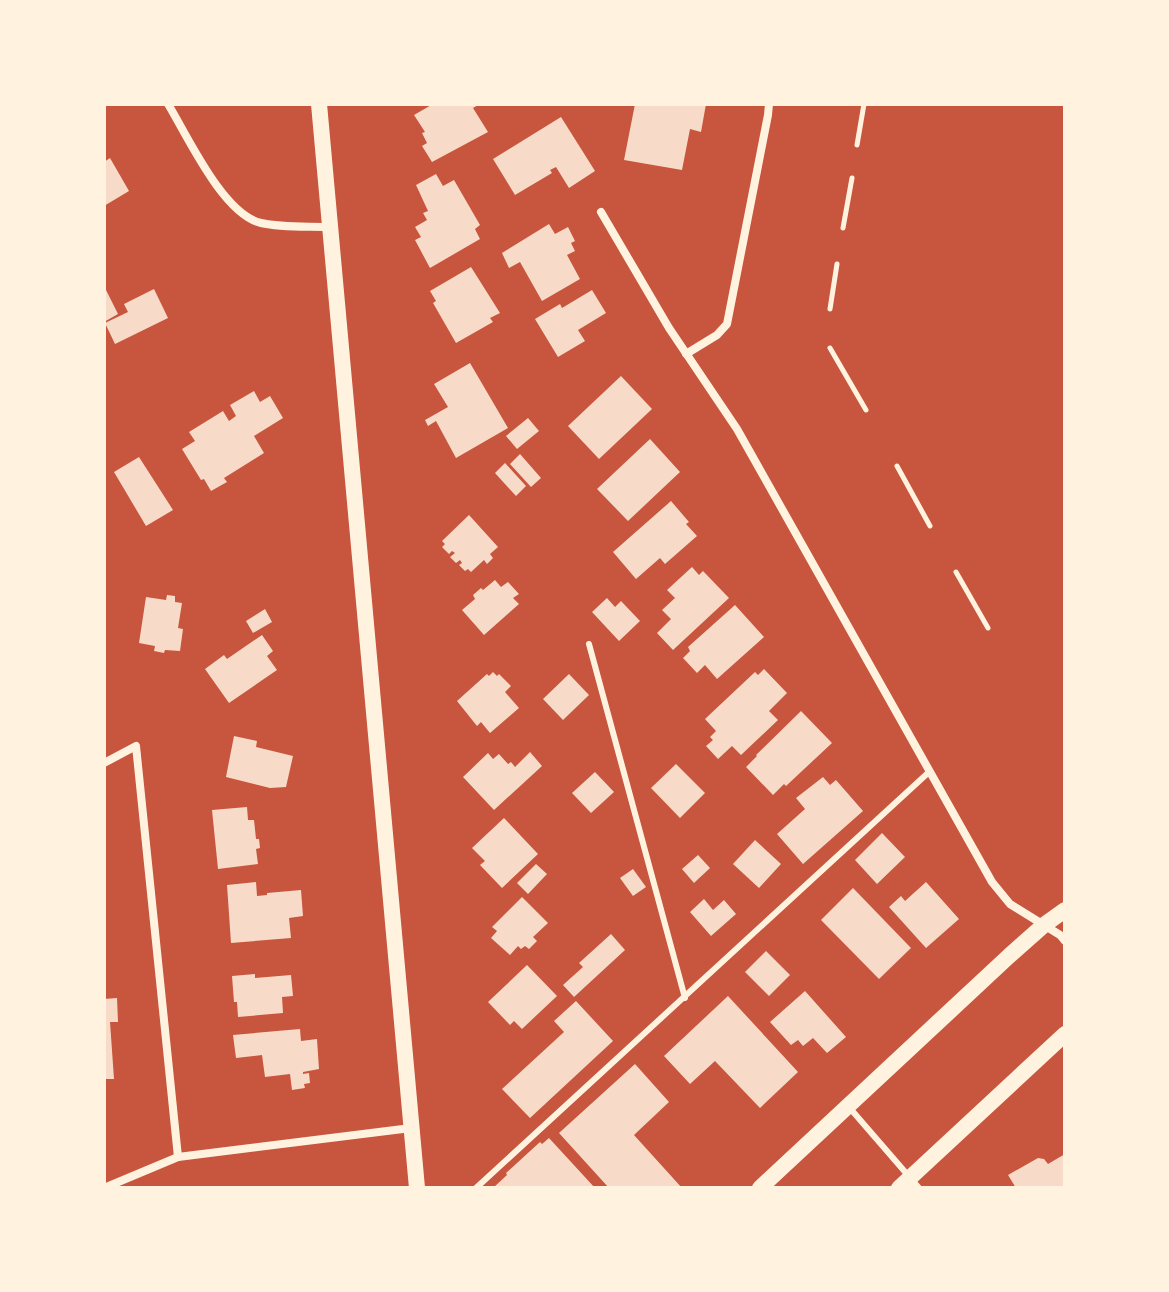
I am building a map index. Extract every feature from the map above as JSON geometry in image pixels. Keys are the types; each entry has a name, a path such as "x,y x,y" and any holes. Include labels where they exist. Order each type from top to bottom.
{"main road":[{"path":"319,104 417,1188"},
{"path":"760,1188 1044,925 1065,910"},
{"path":"909,1184 1065,1034"}],"street":[{"path":"168,104 216,185 245,217 262,223 329,227"},
{"path":"686,354 717,335 727,324 769,104"},
{"path":"601,212 686,354 737,429 992,882 1010,904 1065,941"},
{"path":"104,763 136,746 178,1157"},
{"path":"104,1188 178,1157 411,1128"}],"lane":[{"path":"589,644 685,998"},
{"path":"476,1188 929,772"},
{"path":"848,1106 909,1184"}],"path":[{"path":"857,145 864,104"},
{"path":"843,228 852,178"},
{"path":"830,309 837,264"},
{"path":"830,348 866,410"},
{"path":"897,466 930,526"},
{"path":"956,572 988,628"}],"building":[{"path":"433,104 480,104 473,108 488,132 432,162 422,146 427,143 422,133 425,132 414,115"},
{"path":"635,104 706,104 701,132 690,129 682,170 624,160"},
{"path":"561,117 595,171 569,188 556,167 550,170 552,173 515,195 493,159"},
{"path":"110,158 129,191 104,206 104,162"},
{"path":"436,174 443,186 454,180 480,225 475,229 480,239 430,268 415,240 421,237 415,227 427,220 423,213 428,211 416,185"},
{"path":"549,224 555,234 568,227 575,241 571,243 575,251 567,255 580,279 542,301 520,262 509,268 502,253"},
{"path":"471,267 500,313 490,318 493,322 456,343 433,303 436,301 430,291"},
{"path":"104,286 118,314 104,322"},
{"path":"154,289 168,318 115,344 105,323 128,312 124,304"},
{"path":"592,290 606,313 578,330 585,341 558,357 535,319 560,304 562,308"},
{"path":"470,363 508,428 456,458 436,421 428,426 425,420 448,407 434,384"},
{"path":"621,376 652,409 599,459 568,426"},
{"path":"254,391 260,402 270,396 283,418 254,436 264,453 224,478 227,482 211,491 182,449 195,441 189,432 223,411 229,421 236,416 230,405"},
{"path":"528,418 539,431 517,449 506,436"},
{"path":"650,439 680,472 628,521 597,489"},
{"path":"520,454 541,478 531,487 510,464"},
{"path":"139,457 173,510 146,526 114,472"},
{"path":"505,463 526,486 516,496 495,473"},
{"path":"671,501 697,536 665,564 660,558 636,579 613,552"},
{"path":"469,515 498,547 490,554 493,558 487,564 484,560 471,572 459,565 462,563 460,560 456,563 450,557 455,553 452,551 449,554 442,547 445,544 442,541"},
{"path":"692,567 699,575 703,571 729,598 673,650 657,633 671,619 662,610 675,598 667,590"},
{"path":"495,580 501,587 508,582 519,594 513,598 519,604 484,635 462,610 475,599 473,595"},
{"path":"167,595 175,596 175,602 182,603 178,628 183,629 180,651 165,650 164,653 154,651 155,646 139,643 146,597 166,600"},
{"path":"607,598 615,607 621,601 640,621 619,641 592,612"},
{"path":"735,605 764,637 717,679 705,665 697,673 683,658 690,651 688,647"},
{"path":"265,609 272,622 253,633 246,621"},
{"path":"262,635 273,651 267,656 277,670 229,703 205,669 224,655 227,659"},
{"path":"764,669 787,693 769,711 778,720 741,755 732,746 718,759 706,746 713,740 710,737 716,731 705,719 755,672 758,675"},
{"path":"493,672 511,686 505,692 519,708 490,733 481,722 477,726 457,701"},
{"path":"569,674 589,695 563,720 543,699"},
{"path":"801,711 832,743 773,795 746,767"},
{"path":"234,736 257,741 256,747 293,756 286,787 270,788 226,777"},
{"path":"530,752 542,766 494,810 463,777 488,753 493,759 499,754 515,767"},
{"path":"676,764 705,793 680,818 651,788"},
{"path":"595,772 614,792 591,813 572,793"},
{"path":"823,777 830,785 836,780 863,811 803,864 777,834 805,809 796,798"},
{"path":"247,807 248,820 254,820 256,839 259,839 260,848 256,849 258,864 218,869 212,810"},
{"path":"504,818 538,854 502,888 480,865 485,861 472,848"},
{"path":"882,833 905,857 877,884 855,860"},
{"path":"755,840 781,864 759,888 733,864"},
{"path":"698,855 710,868 694,883 682,869"},
{"path":"536,864 547,874 528,894 517,883"},
{"path":"633,869 646,887 633,896 620,878"},
{"path":"256,882 257,896 301,890 303,916 289,918 291,938 231,943 227,885"},
{"path":"926,882 959,919 926,948 889,907 901,896 905,901"},
{"path":"853,888 911,948 879,979 821,920"},
{"path":"522,897 548,923 533,937 537,941 529,949 518,946 510,955 491,938 497,931 492,927"},
{"path":"704,899 713,910 724,900 736,914 711,936 690,912"},
{"path":"611,934 625,950 574,997 563,985 583,967 579,963"},
{"path":"766,951 790,975 769,996 745,972"},
{"path":"527,965 557,996 522,1029 514,1021 510,1025 488,1002"},
{"path":"255,974 255,978 291,975 293,996 282,997 283,1013 238,1017 232,976"},
{"path":"805,991 846,1037 827,1053 813,1038 803,1046 798,1040 791,1045 770,1022"},
{"path":"728,996 798,1072 760,1108 715,1061 690,1084 664,1056"},
{"path":"117,998 118,1022 110,1022 114,1079 104,1079 104,999"},
{"path":"576,1001 613,1041 530,1118 502,1089 564,1032 554,1021"},
{"path":"300,1029 301,1041 317,1039 319,1069 303,1072 309,1073 310,1083 304,1084 305,1088 292,1090 290,1074 265,1077 262,1055 236,1058 233,1035"},
{"path":"635,1064 669,1102 634,1135 682,1188 609,1188 559,1133"},
{"path":"549,1138 595,1188 493,1188 540,1142 542,1144"},
{"path":"1065,1154 1065,1188 1016,1188 1008,1175 1038,1158 1048,1164"}]}
